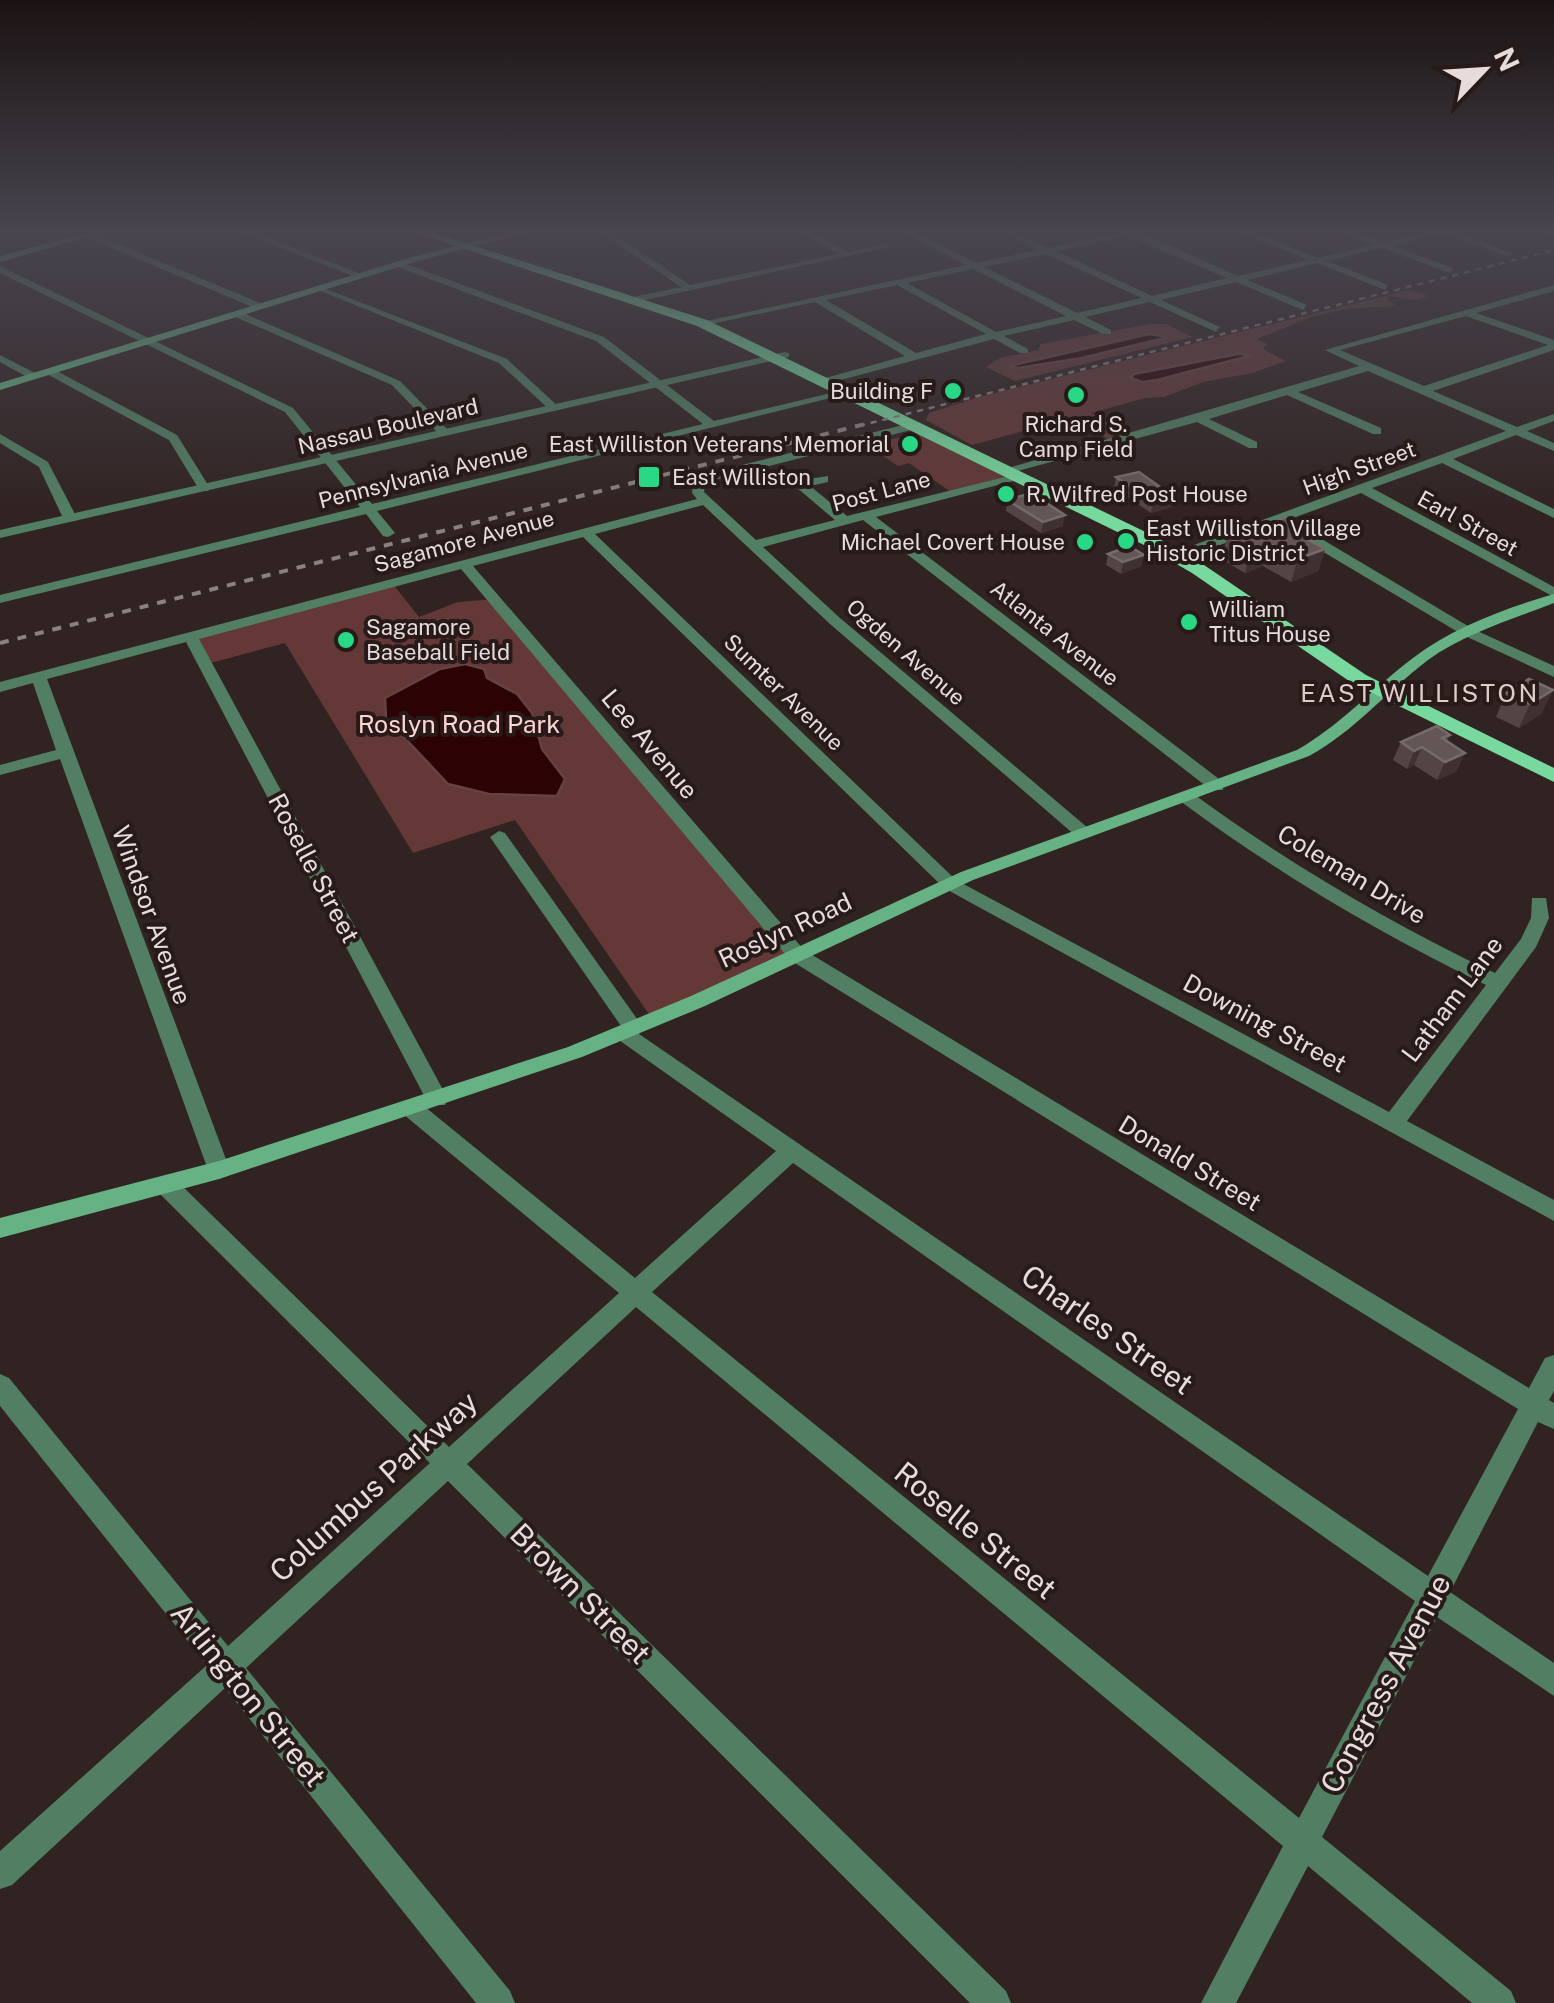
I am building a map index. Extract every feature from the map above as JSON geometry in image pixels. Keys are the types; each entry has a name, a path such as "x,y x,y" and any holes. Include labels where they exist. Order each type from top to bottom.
{"main road":[{"path":"0,387 200,325"},
{"path":"715,325 1177,556 1338,666 1554,776"},
{"name":"Roslyn Road","path":"0,1228 219,1170 424,1103 628,1030 950,884 1313,748 1420,659 1468,632 1554,596"}],"street":[{"path":"117,325 289,410 388,533"},
{"path":"263,325 396,384 445,434"},
{"path":"413,325 502,361 555,409"},
{"path":"564,325 600,339 713,426"},
{"path":"861,325 916,358"},
{"path":"978,325 1024,350"},
{"path":"827,380 1038,325"},
{"path":"1094,325 1107,332"},
{"path":"1209,325 1216,329"},
{"path":"1341,375 1344,366 1331,348 1415,325"},
{"path":"1501,325 1554,345"},
{"path":"1421,391 1554,345"},
{"name":"Nassau Boulevard","path":"0,534 780,357"},
{"path":"0,358 34,376"},
{"path":"1340,358 1554,447"},
{"name":"Post Lane","path":"754,545 866,516 1365,368"},
{"path":"49,371 172,438 204,488"},
{"path":"1287,391 1377,430"},
{"name":"Pennsylvania Avenue","path":"0,599 850,392"},
{"name":"High Street","path":"1177,556 1554,417"},
{"path":"1198,418 1254,445"},
{"path":"704,501 698,487 706,478 912,424"},
{"path":"0,438 44,465 70,518"},
{"path":"1442,458 1554,514"},
{"path":"824,478 800,484 845,522"},
{"name":"Earl Street","path":"1362,488 1554,596"},
{"name":"Sagamore Avenue","path":"0,686 704,501"},
{"name":"Ogden Avenue","path":"704,501 835,621 1082,832"},
{"name":"Atlanta Avenue","path":"866,516 1217,786"},
{"path":"1278,519 1468,632 1554,672"},
{"name":"Sumter Avenue","path":"586,532 950,884"},
{"name":"Lee Avenue","path":"464,564 798,955"},
{"name":"Roselle Street","path":"191,636 424,1103 634,1294 1498,2003"},
{"name":"Windsor Avenue","path":"38,676 219,1170"},
{"path":"0,770 66,752"},
{"name":"Coleman Drive","path":"1186,797 1264,852 1404,936 1498,983"},
{"name":"Charles Street","path":"500,838 628,1030 792,1150 1554,1681"},
{"name":"Downing Street","path":"950,884 1554,1210"},
{"name":"Latham Lane","path":"1393,1124 1536,931 1539,902"},
{"name":"Donald Street","path":"798,955 1544,1411"},
{"name":"Columbus Parkway","path":"0,1873 792,1150"},
{"name":"Brown Street","path":"166,1185 994,2003"},
{"name":"Congress Avenue","path":"1218,2003 1432,1596 1544,1411 1554,1366"},
{"name":"Arlington Street","path":"0,1386 498,2003"}],"green space":[{"path":"1142,325 1169,325 1193,337 1015,381 986,367 1000,358 1038,350 1041,344","holes":["1149,334 1168,338 1018,368 1009,365"]},
{"path":"1266,325 1290,325 1257,339 1267,344 1263,349 1286,361 1252,373 1203,382 1164,397 1145,398 1091,413 1132,437 1113,442 1071,418 972,445 926,420 929,413"},
{"path":"916,433 1009,477 951,492 909,463 898,466 868,445"},
{"name":"Roslyn Road Park","path":"392,583 419,617 458,602 494,599 797,955 653,1020 515,820 413,853 285,643 207,664 193,637"}],"shaded area":[{"path":"1149,334 1169,337 1082,358 1009,366"},
{"path":"1238,354 1253,355 1157,380 1142,382 1131,378 1134,374"},
{"path":"465,664 484,669 487,678 517,694 532,713 542,749 565,779 557,796 489,794 448,784 386,718 385,698 440,669"}],"building":[{"path":"1139,472 1174,497 1153,502 1116,477"},
{"path":"1031,493 1065,515 1043,522 1007,500"},
{"path":"1287,517 1310,530 1298,534 1325,549 1298,559 1270,544 1251,550 1227,537"},
{"path":"1129,546 1144,555 1123,562 1108,554"},
{"path":"1529,679 1553,690 1530,704 1506,693"},
{"path":"1437,726 1450,735 1442,738 1465,753 1445,762 1422,747 1414,751 1401,742"}],"railway":[{"path":"859,426 1256,325"},
{"path":"0,643 869,423"}],"place":[{"name":"Building F","path":"953,391"},
{"name":"Richard S. Camp Field","path":"1076,395"},
{"name":"East Williston Veterans' Memorial","path":"910,444"},
{"name":"East Williston","path":"649,477"},
{"name":"R. Wilfred Post House","path":"1006,494"},
{"name":"East Williston Village Historic District","path":"1126,541"},
{"name":"Michael Covert House","path":"1085,542"},
{"name":"William Titus House","path":"1189,622"},
{"name":"Sagamore Baseball Field","path":"346,640"}],"district":[{"name":"EAST WILLISTON","path":"1420,693"}]}
